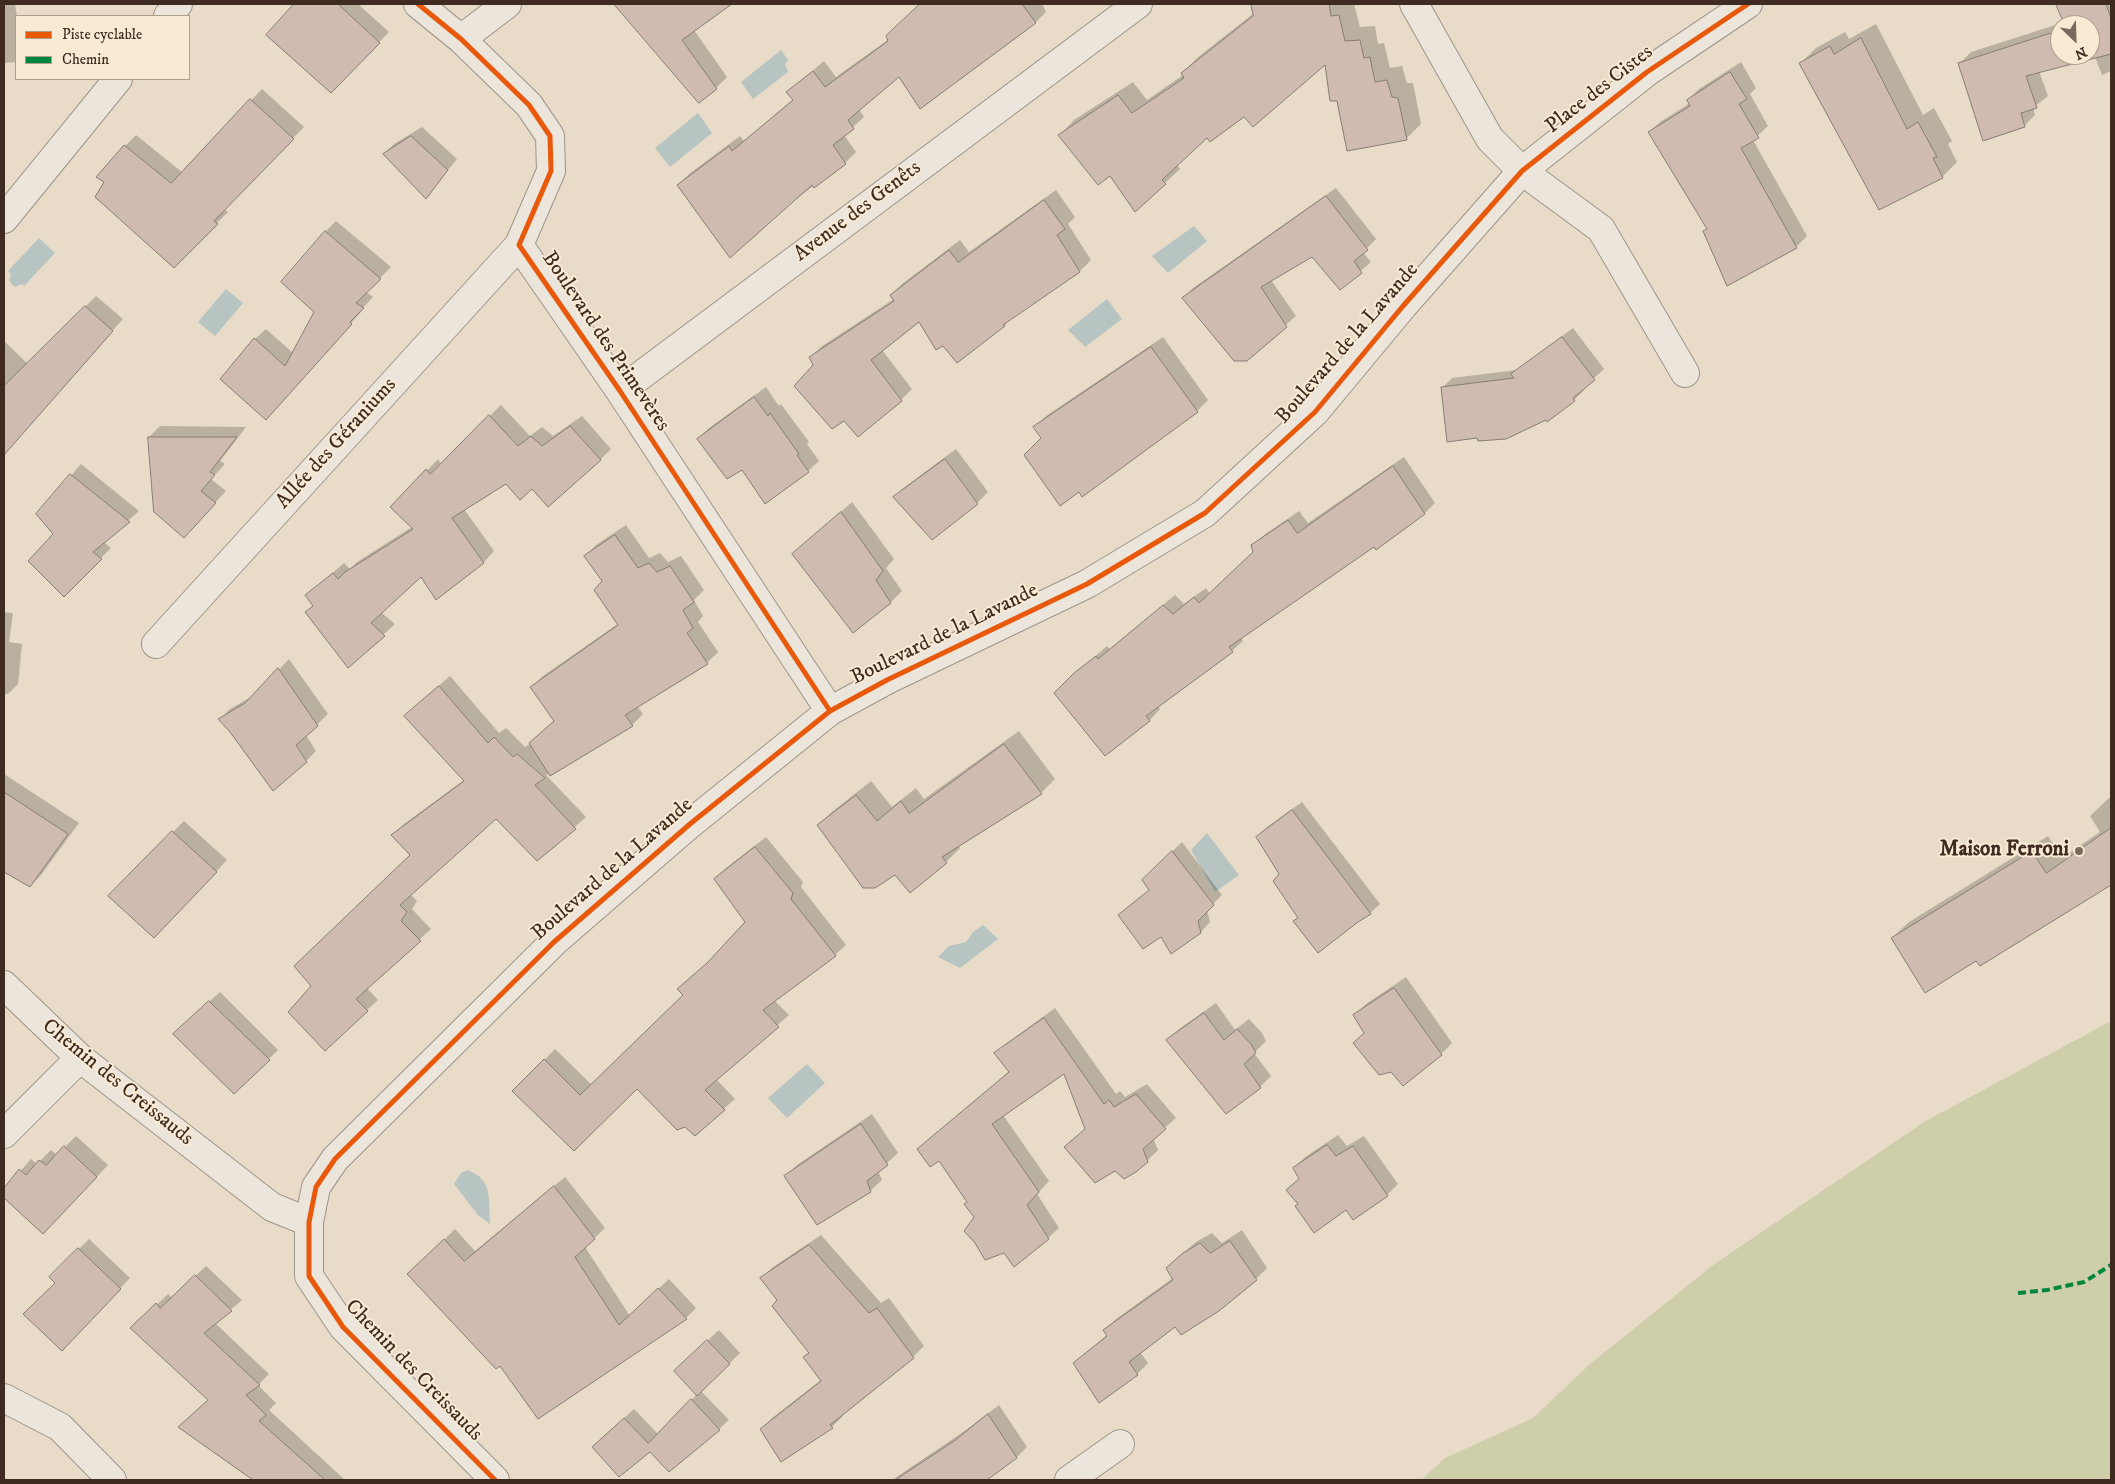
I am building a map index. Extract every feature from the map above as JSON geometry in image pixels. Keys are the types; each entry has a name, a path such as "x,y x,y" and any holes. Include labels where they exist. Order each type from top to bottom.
{"street":[{"path":"169,15 178,4"},
{"name":"Boulevard des Primevères","path":"418,4 461,39 528,105 550,136 551,171 519,245 620,390 830,711"},
{"path":"461,39 507,4"},
{"name":"Avenue des Genêts","path":"620,390 1138,4"},
{"path":"1414,4 1490,139 1522,171 1601,229 1685,373"},
{"name":"Place des Cistes","path":"1522,171 1647,72 1748,4"},
{"path":"4,219 117,80"},
{"name":"Boulevard de la Lavande","path":"309,1222 316,1187 335,1159 554,942 690,824 830,711 887,680 1087,584 1205,513 1315,412 1403,306 1522,171"},
{"name":"Allée des Géraniums","path":"156,644 519,245"},
{"name":"Chemin des Creissauds","path":"4,985 80,1058 272,1207 309,1222 309,1276 343,1327 495,1480"},
{"path":"4,1134 80,1058"},
{"path":"4,1398 60,1427 112,1480"},
{"path":"1069,1480 1120,1444"}],"green space":[{"path":"2111,1021 2111,1480 1421,1480 1445,1458 1533,1418 1591,1363 1713,1265 1924,1122"}],"shaded area":[{"path":"781,50 788,60 785,64 788,72 753,99 741,82"},
{"path":"698,113 712,133 670,167 655,148"},
{"path":"1194,226 1207,241 1168,273 1152,256"},
{"path":"39,238 55,253 24,286 22,284 15,287 9,281 11,274 8,271"},
{"path":"226,289 243,303 215,336 198,322"},
{"path":"1107,299 1122,319 1085,347 1068,330"},
{"path":"1207,833 1239,875 1215,892 1191,850"},
{"path":"983,925 998,939 960,968 938,957 949,946 966,942 973,932"},
{"path":"807,1064 825,1083 787,1118 768,1098"},
{"path":"467,1170 476,1174 486,1185 489,1199 490,1224 478,1215 454,1184 461,1173"}],"building":[{"path":"294,4 338,4 380,43 331,93 266,35"},
{"path":"614,4 732,4 682,40 717,89 699,103"},
{"path":"920,4 1022,4 1036,23 920,109 899,77 848,120 854,129 833,145 846,164 814,188 812,185 730,258 677,185 729,146 732,151 793,100 786,92 813,71 825,87 888,41 886,36"},
{"path":"1251,4 1329,4 1331,16 1339,15 1345,41 1360,40 1364,58 1370,57 1375,82 1387,80 1392,97 1398,98 1407,140 1347,151 1337,101 1330,101 1325,65 1253,127 1244,117 1210,142 1207,138 1162,180 1166,184 1135,212 1110,176 1098,185 1058,135 1118,95 1132,113 1184,78 1181,73 1253,16"},
{"path":"2056,4 2106,4 2111,18 2111,54 2100,57 2100,15 2061,15"},
{"path":"2050,33 2050,65 2068,65 2026,76 2037,108 2021,113 2025,127 1983,141 1958,63"},
{"path":"1861,38 1907,129 1918,122 1937,157 1933,158 1943,178 1879,210 1799,63 1830,46 1834,54"},
{"path":"1730,72 1747,99 1739,104 1759,138 1741,148 1797,248 1727,286 1703,231 1707,229 1648,132 1690,106 1687,100"},
{"path":"250,99 294,139 214,221 218,224 174,268 95,197 104,182 96,177 124,145 171,183"},
{"path":"411,136 448,170 426,199 383,154"},
{"path":"1326,196 1368,250 1354,261 1362,273 1340,290 1312,257 1261,287 1287,327 1247,361 1234,361 1182,298"},
{"path":"1044,200 1065,229 1057,235 1080,272 1003,325 1005,326 957,363 943,346 936,350 919,322 871,360 902,401 858,437 844,421 832,429 794,386 813,365 809,357 894,301 890,295 949,250 958,262"},
{"path":"325,231 381,279 356,303 364,308 350,322 352,324 266,420 220,379 254,338 285,366 314,312 281,282"},
{"path":"85,306 113,331 4,455 4,386"},
{"path":"1562,337 1595,380 1573,398 1575,401 1547,422 1546,420 1506,439 1478,441 1477,438 1447,442 1441,387 1514,378 1511,374"},
{"path":"1151,347 1198,412 1082,497 1079,492 1060,506 1024,455 1041,438 1033,427"},
{"path":"754,397 768,416 770,413 799,454 797,455 809,472 765,504 742,470 727,479 697,439"},
{"path":"489,415 518,446 531,436 542,446 570,426 601,460 548,507 532,489 520,500 506,484 452,518 484,563 436,600 421,577 371,623 385,636 348,668 305,612 313,606 305,595 333,573 338,579 345,572 413,529 390,507 426,469 430,474"},
{"path":"148,437 237,437 210,472 215,475 201,491 216,503 184,538 154,512"},
{"path":"945,459 978,504 932,540 893,497"},
{"path":"1393,466 1425,514 1376,550 1374,547 1229,647 1233,652 1146,716 1150,721 1105,756 1054,693 1074,673 1096,656 1098,659 1163,605 1173,614 1194,597 1199,603 1253,552 1251,545 1288,520 1297,533"},
{"path":"70,474 130,522 93,552 102,559 64,597 28,561 53,534 36,514"},
{"path":"841,512 883,571 876,580 891,603 853,633 792,554"},
{"path":"615,535 638,568 649,563 657,572 670,566 694,602 683,610 693,628 687,633 708,664 625,715 633,726 550,776 529,743 554,721 530,687 618,625 594,590 602,581 584,556"},
{"path":"278,668 318,726 296,745 307,762 273,791 230,732 218,719 245,703"},
{"path":"439,686 488,743 494,737 513,757 517,754 545,778 535,785 576,829 537,861 496,819 400,905 407,912 401,921 421,941 356,999 368,1011 325,1051 288,1012 311,986 294,966 410,855 391,835 464,781 404,716"},
{"path":"1004,744 1042,794 942,857 947,863 910,893 895,875 875,888 863,888 817,825 856,795 877,821 901,801 909,813"},
{"path":"4,792 68,834 30,887 4,872"},
{"path":"1292,810 1371,914 1318,953 1293,921 1298,918 1273,881 1279,874 1256,837"},
{"path":"2111,828 2111,885 1980,966 1976,961 1925,993 1891,938 2032,851 2046,873"},
{"path":"172,831 217,872 154,938 108,896"},
{"path":"755,847 793,893 791,899 836,956 763,1010 779,1027 705,1090 725,1110 695,1136 685,1127 677,1130 637,1089 574,1151 512,1091 544,1059 580,1095 683,995 677,989 707,963 745,922 714,879"},
{"path":"1172,851 1214,905 1198,921 1201,933 1171,954 1161,937 1143,949 1118,915 1149,890 1142,880"},
{"path":"1394,988 1442,1055 1403,1086 1391,1072 1379,1075 1353,1043 1364,1033 1353,1015"},
{"path":"209,1001 270,1060 234,1094 173,1034"},
{"path":"1204,1013 1224,1040 1237,1029 1251,1044 1256,1053 1244,1064 1261,1088 1226,1114 1166,1040"},
{"path":"1044,1018 1104,1104 1109,1100 1114,1107 1136,1094 1166,1129 1143,1149 1148,1162 1136,1172 1124,1179 1115,1171 1095,1183 1064,1147 1085,1129 1064,1074 992,1124 1039,1192 1027,1205 1049,1239 1014,1267 1004,1253 985,1260 975,1243 964,1231 974,1217 964,1204 967,1202 939,1161 930,1167 917,1149 1009,1072 994,1053"},
{"path":"861,1124 888,1165 867,1181 871,1192 817,1225 784,1176"},
{"path":"1327,1145 1336,1156 1353,1146 1388,1196 1353,1220 1346,1210 1314,1233 1295,1206 1298,1204 1286,1190 1299,1179 1293,1168"},
{"path":"64,1146 97,1177 43,1234 4,1198 4,1188 19,1169 26,1175 39,1160 46,1165"},
{"path":"554,1186 595,1239 575,1257 619,1325 658,1288 687,1319 538,1419 500,1366 496,1369 407,1274 444,1239 464,1261"},
{"path":"1230,1241 1257,1280 1219,1311 1181,1335 1175,1327 1129,1362 1138,1375 1099,1403 1073,1363 1107,1336 1103,1330 1173,1280 1166,1268 1183,1253 1200,1243 1210,1253"},
{"path":"809,1245 869,1313 877,1308 914,1358 830,1425 833,1428 781,1462 760,1429 821,1381 803,1357 809,1353 772,1306 777,1300 760,1278"},
{"path":"78,1248 121,1289 62,1351 23,1314 55,1283 49,1277"},
{"path":"195,1275 232,1311 204,1333 260,1385 246,1395 266,1415 259,1421 325,1480 253,1480 178,1427 208,1400 130,1328 156,1303 160,1308"},
{"path":"707,1340 730,1364 697,1396 674,1371"},
{"path":"691,1399 720,1430 669,1472 650,1452 619,1477 592,1447 624,1418 648,1443"},
{"path":"988,1414 1017,1458 987,1480 895,1480 954,1441"}],"marked path":[{"path":"2018,1293 2047,1290 2084,1282 2111,1265"}],"cycle path":[{"path":"418,4 461,39 529,105 550,136 551,171 519,245 620,391 830,711"},
{"path":"495,1480 343,1327 309,1276 309,1222 316,1187 335,1159 554,942 690,824 830,711 887,680 1087,584 1205,513 1315,412 1403,306 1522,171 1647,72 1748,4"}],"place":[{"name":"Maison Ferroni","path":"2079,851"}]}
